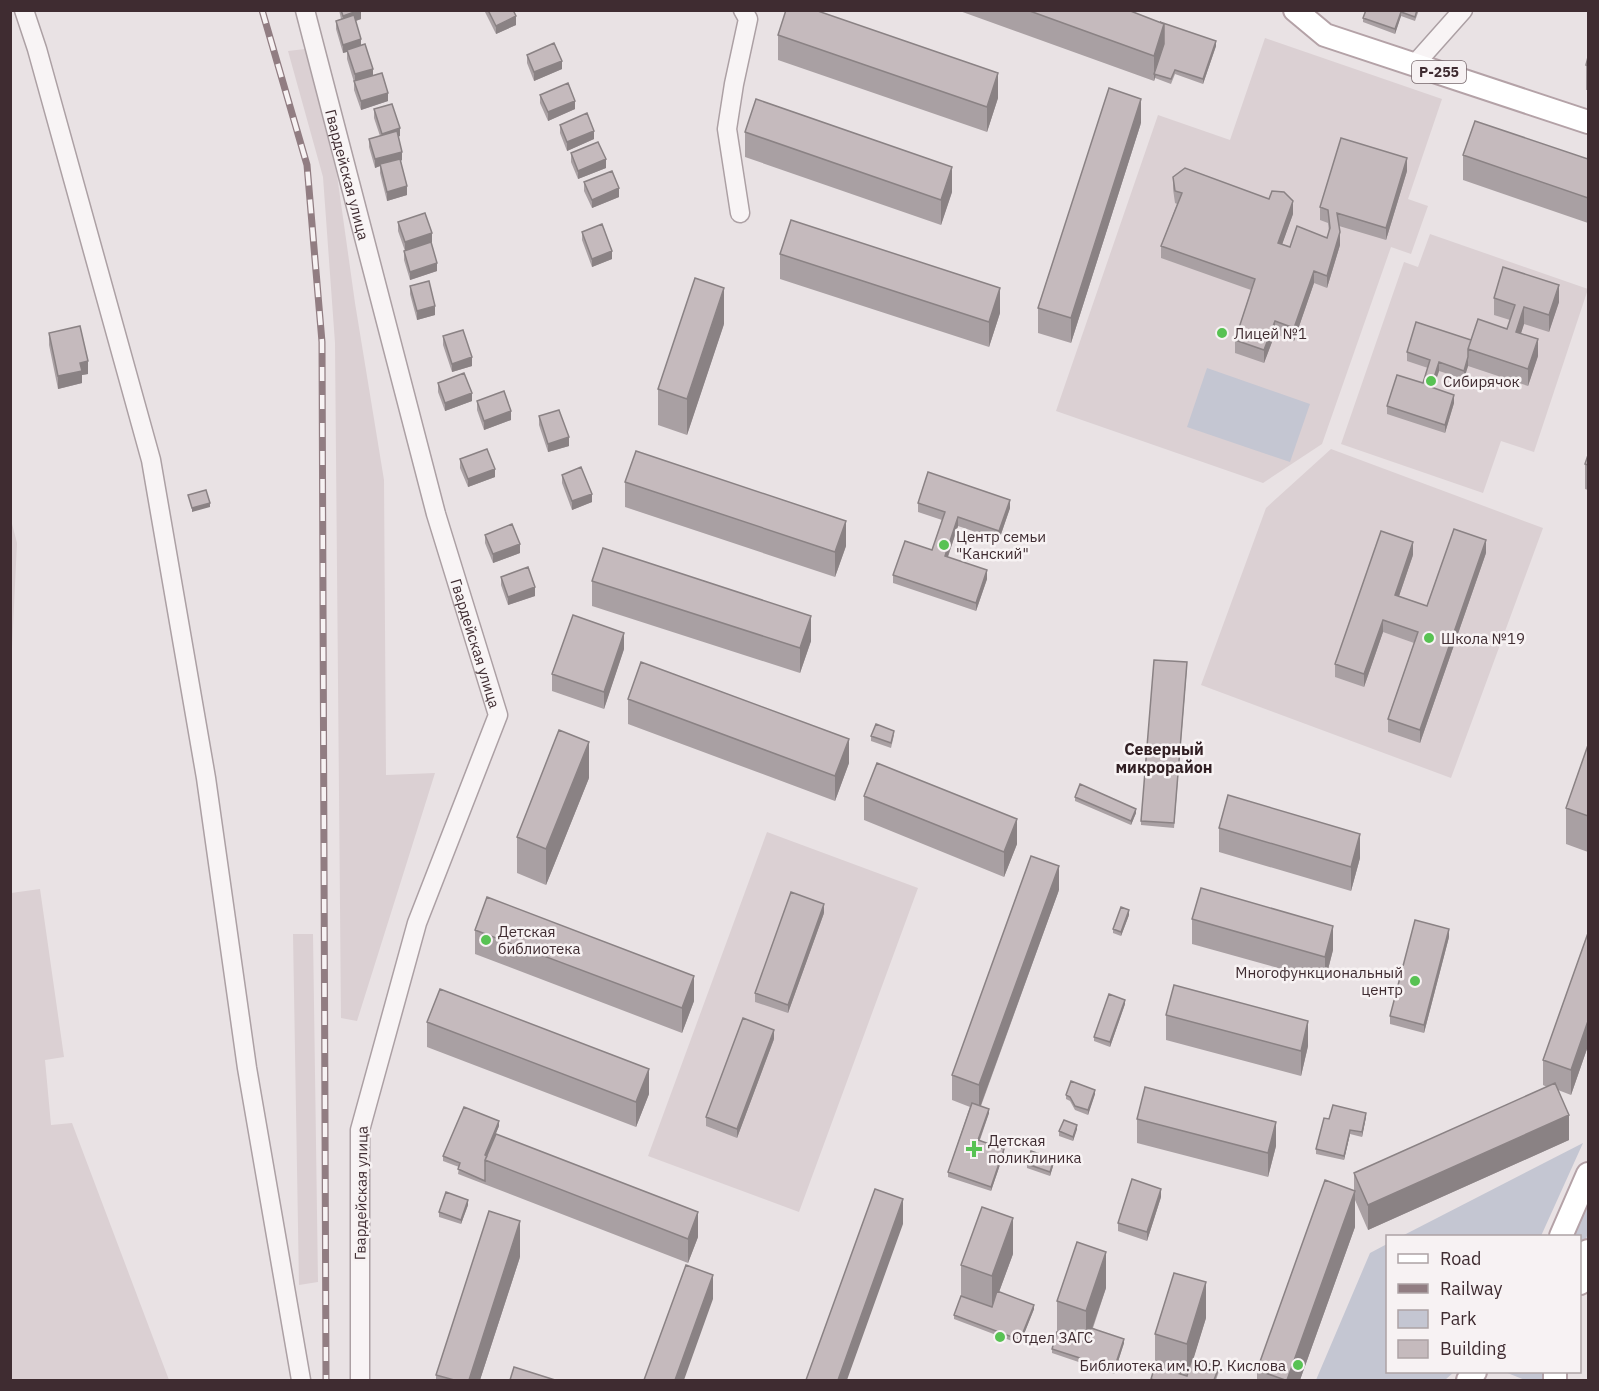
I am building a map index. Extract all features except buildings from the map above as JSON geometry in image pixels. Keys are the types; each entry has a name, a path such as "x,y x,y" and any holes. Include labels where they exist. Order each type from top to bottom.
{"main road":[{"name":"Р-255","path":"1295,10 1325,35 1588,122"},
{"path":"1561,1235 1588,1174"},
{"path":"1581,1279 1588,1251"}],"street":[{"path":"24,10 37,49 150,460 206,778 247,1068 301,1380"},
{"name":"Гвардейская улица","path":"305,10 436,514 498,715 417,923 360,1130 360,1380"},
{"path":"740,213 727,129 748,19 743,10"},
{"path":"1415,64 1462,10"}],"shaded area":[{"name":"Лицей №1","path":"1265,38 1442,99 1408,199 1428,206 1411,254 1391,247 1322,444 1263,483 1056,411 1158,115 1230,140"},
{"path":"305,49 337,175 384,480 386,775 435,773 357,1021 341,1018 335,343 323,177 288,51"},
{"path":"1430,234 1588,289 1534,452 1501,441 1483,493 1341,444 1404,262 1418,267"},
{"path":"1331,449 1543,528 1451,778 1201,685 1266,508"},
{"path":"11,520 17,543 11,669"},
{"path":"767,832 918,888 799,1212 648,1156"},
{"path":"40,889 64,1057 45,1060 51,1125 72,1123 169,1380 11,1380 11,893"},
{"path":"293,934 313,934 318,1282 299,1285"}],"green space":[{"path":"1207,368 1310,404 1290,462 1187,427"},
{"path":"1583,1143 1541,1235 1404,1235"},
{"path":"1588,1194 1588,1232 1581,1259 1581,1235 1571,1235"},
{"path":"1386,1245 1386,1373 1453,1373 1445,1380 1316,1380 1370,1253"},
{"path":"1508,1373 1549,1373 1546,1380 1525,1380"}],"railway":[{"path":"262,10 307,165 322,342 326,1380"}],"place":[{"name":"Лицей №1","path":"1222,333"},
{"name":"Сибирячок","path":"1431,381"},
{"name":"Центр семьи \"Канский\"","path":"944,545"},
{"name":"Школа №19","path":"1429,638"},
{"name":"Детская библиотека","path":"486,940"},
{"name":"Многофункциональный центр","path":"1415,981"},
{"name":"Детская поликлиника","path":"974,1149"},
{"name":"Отдел ЗАГС","path":"1000,1337"},
{"name":"Библиотека им. Ю.Р. Кислова","path":"1298,1365"}],"district":[{"name":"Северный микрорайон","path":"1164,758"}]}
